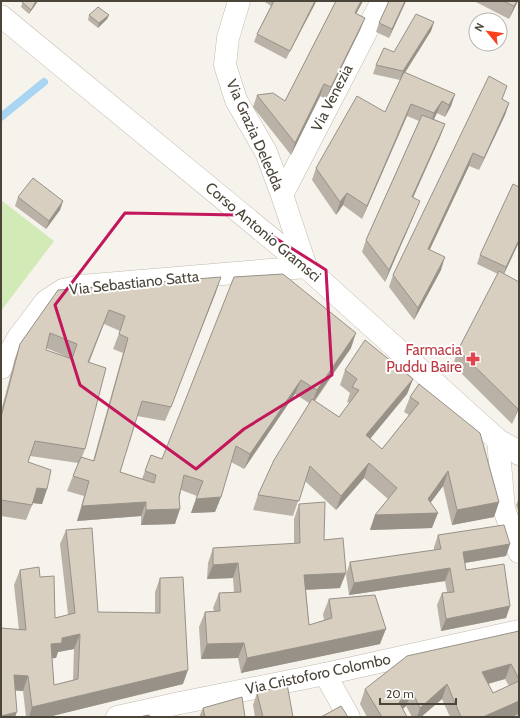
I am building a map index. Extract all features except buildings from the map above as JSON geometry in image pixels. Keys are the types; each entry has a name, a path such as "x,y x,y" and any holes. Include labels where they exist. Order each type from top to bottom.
{"street":[{"name":"Via Grazia Deledda","path":"239,1 228,38 225,65 236,100 266,152 306,267"},
{"name":"Via Venezia","path":"282,195 382,1"},
{"name":"Corso Antonio Gramsci","path":"1,16 306,267 513,445"},
{"name":"Via Sebastiano Satta","path":"1,368 18,338 46,302 64,290 80,286 306,267"},
{"path":"513,445 504,509 519,552"},
{"name":"Via Cristoforo Colombo","path":"117,717 181,710 324,674 519,632"},
{"path":"324,674 349,717"}],"highlighted area":[{"path":"125,213 239,215 326,270 332,375 244,429 196,469 80,385 55,305"}],"green space":[{"path":"1,200 54,241 1,311"}],"waterway":[{"path":"1,117 44,82"}],"place":[{"name":"Farmacia Puddu Baire","path":"473,359"}]}
